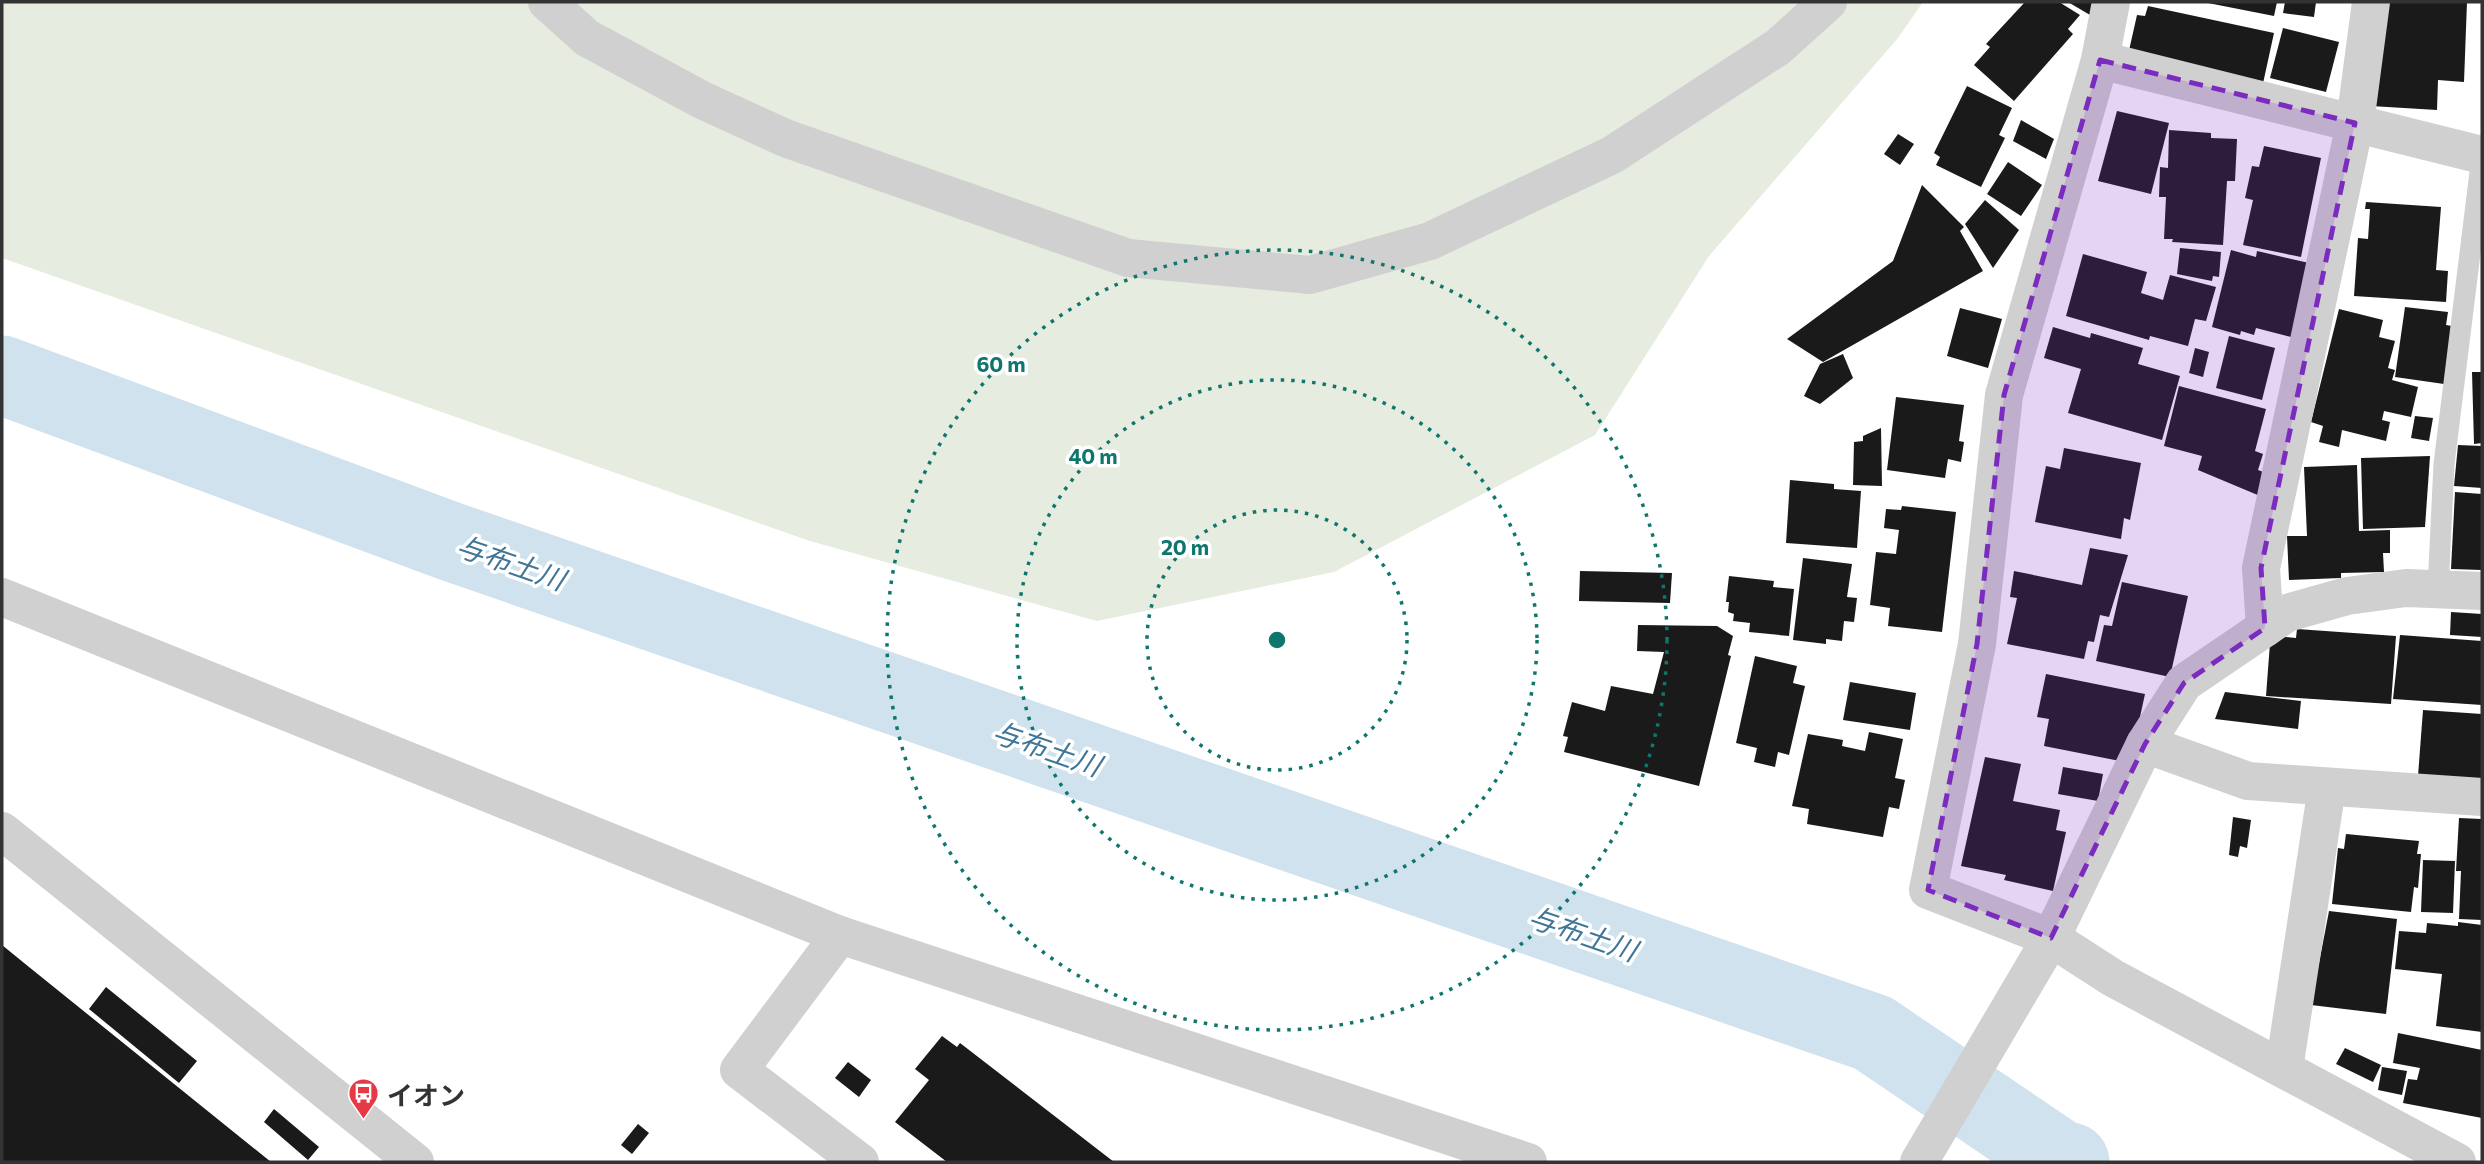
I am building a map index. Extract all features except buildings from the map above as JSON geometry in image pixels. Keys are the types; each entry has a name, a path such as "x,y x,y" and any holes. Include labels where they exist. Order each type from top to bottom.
{"street":[{"path":"547,2 587,38 702,100 785,138 1128,258 1310,275 1430,241 1612,155 1777,47 1828,2"},
{"path":"2111,2 2101,60 2004,395 1977,644 1928,890 2051,938 2113,978 2457,1162"},
{"path":"2265,628 2261,568 2355,123 2371,2"},
{"path":"2101,60 2482,156"},
{"path":"1919,1162 2051,938 2145,744 2184,682 2287,613 2347,596 2406,588 2482,591"},
{"path":"2,597 840,935 1528,1162"},
{"path":"2145,744 2248,781 2482,797"},
{"path":"2284,1069 2327,787"},
{"path":"2,831 415,1162"},
{"path":"840,935 739,1070 860,1162"}],"lane":[{"path":"2438,589 2444,464 2482,156"}],"highlighted area":[{"path":"2100,60 2355,123 2261,568 2265,628 2184,683 2145,744 2051,938 1928,890 1977,644 2004,395"}],"shaded area":[{"path":"2,2 1923,2 1898,38 1709,256 1595,435 1334,572 1097,621 810,541 2,258"}],"waterway":[{"name":"与布土川","path":"2,375 452,542 1873,1033 2059,1159 2070,1162"}],"place":[{"name":"イオン","path":"364,1121"}]}
